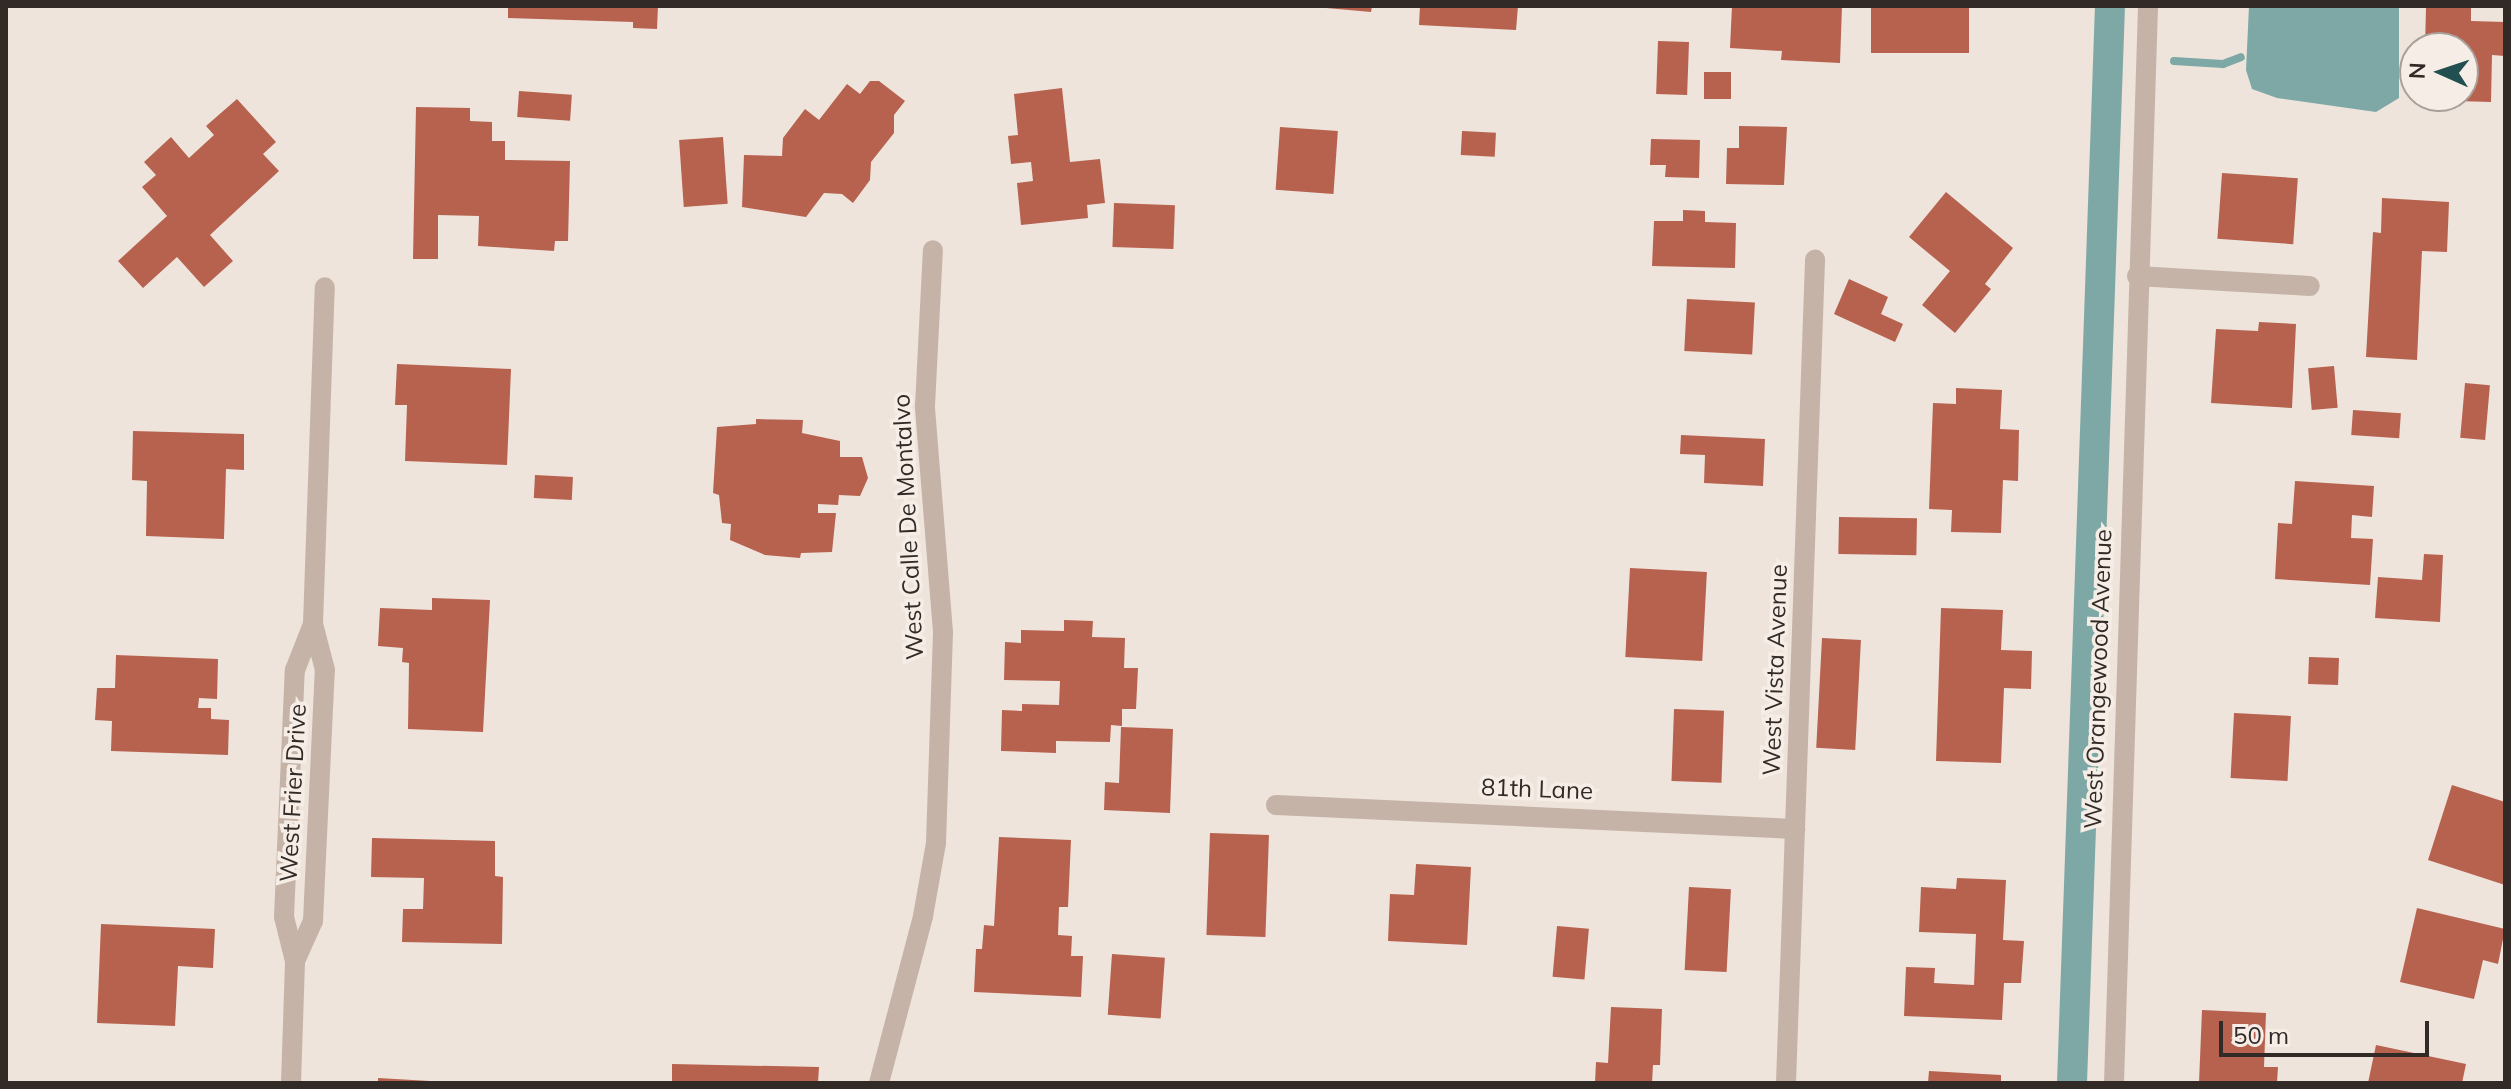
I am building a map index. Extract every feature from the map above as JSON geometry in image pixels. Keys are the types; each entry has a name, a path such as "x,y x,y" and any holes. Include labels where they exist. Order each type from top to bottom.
{"street":[{"name":"West Orangewood Avenue","path":"2114,1083 2137,276 2148,6"},
{"name":"West Calle De Montalvo","path":"879,1083 923,916 936,843 943,632 925,406 933,250"},
{"name":"West Vista Avenue","path":"1786,1083 1815,260"},
{"path":"2137,276 2310,286"},
{"name":"West Frier Drive","path":"295,961 313,921 325,670 313,624 325,287"},
{"name":"West Frier Drive","path":"291,1083 295,961 284,917 295,670 313,624"},
{"name":"81th Lane","path":"1276,805 1795,829"}],"water":[{"path":"2249,6 2399,7 2399,98 2376,112 2277,98 2252,89 2246,70"}],"building":[{"path":"508,6 658,6 657,29 633,28 633,22 508,18"},
{"path":"1304,6 1372,6 1371,12"},
{"path":"1420,6 1518,6 1516,30 1419,25"},
{"path":"1732,6 1842,6 1840,63 1781,60 1782,51 1730,48"},
{"path":"1871,6 1969,6 1969,53 1871,53"},
{"path":"2426,7 2471,8 2471,21 2505,22 2505,56 2492,55 2491,102 2479,102 2479,32 2425,32"},
{"path":"1658,41 1689,42 1687,95 1656,94"},
{"path":"1704,72 1731,72 1731,99 1704,99"},
{"path":"870,81 879,81 905,101 894,115 894,133 871,162 870,180 853,203 842,194 824,193 806,217 742,207 744,155 782,156 783,138 805,109 819,120 847,84 860,94"},
{"path":"1062,88 1070,162 1100,159 1105,203 1087,205 1088,218 1021,225 1017,183 1033,181 1031,162 1011,164 1008,136 1018,135 1014,94"},
{"path":"519,91 572,95 570,121 517,117"},
{"path":"237,99 276,142 263,154 279,171 210,235 233,261 204,287 177,257 143,288 118,261 167,216 142,187 156,175 144,162 171,137 189,158 214,135 206,126"},
{"path":"416,107 470,108 470,121 492,122 492,141 505,141 505,160 570,161 568,241 555,241 554,251 478,246 479,216 438,215 438,259 413,259"},
{"path":"1739,126 1787,127 1784,185 1726,184 1727,148 1739,148"},
{"path":"1280,127 1338,131 1333,194 1276,190"},
{"path":"1462,131 1496,133 1495,157 1461,155"},
{"path":"723,137 728,204 684,207 679,140"},
{"path":"1651,139 1700,140 1699,178 1665,177 1666,165 1650,165"},
{"path":"2222,173 2298,178 2293,244 2217,239"},
{"path":"1946,192 2013,248 1985,284 1991,289 1955,333 1922,305 1950,271 1909,237"},
{"path":"2382,198 2449,202 2447,252 2422,251 2417,360 2366,357 2373,232 2381,233"},
{"path":"1114,203 1175,205 1173,249 1112,247"},
{"path":"1683,210 1705,211 1705,222 1736,223 1735,268 1652,266 1654,221 1683,221"},
{"path":"1849,279 1888,297 1881,314 1903,324 1895,342 1834,314"},
{"path":"1687,299 1755,303 1752,354 1684,351"},
{"path":"2259,322 2296,324 2292,408 2211,403 2216,329 2258,331"},
{"path":"397,364 511,369 507,465 405,461 407,405 395,405"},
{"path":"2334,366 2338,408 2312,410 2308,368"},
{"path":"2465,383 2490,385 2485,440 2460,438"},
{"path":"1956,388 2002,390 2000,429 2019,430 2018,481 2003,480 2001,533 1951,532 1952,510 1929,509 1933,403 1956,404"},
{"path":"2353,410 2401,413 2399,438 2351,435"},
{"path":"756,419 803,420 802,433 840,441 840,457 862,457 868,478 860,496 839,495 838,505 818,504 818,513 836,513 832,552 801,553 800,558 765,555 730,540 731,524 722,523 719,495 713,493 717,427 756,424"},
{"path":"133,431 244,434 244,470 226,469 224,539 146,536 147,481 132,480"},
{"path":"1681,435 1765,439 1763,486 1704,483 1705,455 1680,454"},
{"path":"535,475 573,477 572,500 534,498"},
{"path":"2295,481 2374,486 2372,517 2352,515 2351,538 2373,539 2370,585 2275,579 2278,523 2292,524"},
{"path":"1839,517 1917,518 1916,555 1838,554"},
{"path":"2424,554 2443,555 2440,622 2375,618 2378,577 2422,580"},
{"path":"1630,568 1707,572 1702,661 1625,657"},
{"path":"432,598 490,600 483,732 408,729 409,663 402,662 403,648 378,646 380,608 432,610"},
{"path":"1941,608 2003,610 2001,650 2032,651 2031,689 2004,688 2001,763 1936,761"},
{"path":"1064,620 1093,621 1092,637 1125,638 1124,668 1138,668 1136,709 1122,709 1122,726 1111,725 1110,742 1056,741 1056,753 1001,751 1002,710 1022,711 1022,704 1059,705 1060,681 1004,680 1005,642 1021,643 1021,630 1064,631"},
{"path":"1822,638 1861,640 1855,750 1816,748"},
{"path":"116,655 218,659 217,699 199,698 198,708 211,708 211,719 229,720 228,755 111,751 112,721 95,720 97,688 115,688"},
{"path":"2309,657 2339,658 2338,685 2308,684"},
{"path":"1674,709 1724,711 1721,783 1671,781"},
{"path":"2234,713 2291,716 2288,781 2231,778"},
{"path":"1121,727 1173,729 1170,813 1104,810 1105,782 1119,783"},
{"path":"2452,785 2505,802 2505,885 2428,860"},
{"path":"1210,833 1269,835 1265,937 1206,935"},
{"path":"999,837 1071,840 1068,907 1059,907 1058,935 1072,936 1071,956 1083,956 1081,997 974,992 976,949 982,949 984,925 994,926"},
{"path":"372,838 495,841 495,876 503,877 502,944 402,942 403,909 423,909 424,878 371,877"},
{"path":"1416,864 1471,867 1467,945 1388,941 1390,894 1414,895"},
{"path":"1957,878 2006,880 2003,940 2024,941 2021,983 2004,983 2002,1020 1904,1016 1906,967 1935,968 1934,983 1974,985 1976,934 1919,932 1921,887 1956,889"},
{"path":"1689,887 1731,889 1727,972 1685,970"},
{"path":"2417,908 2505,929 2498,964 2483,960 2474,999 2400,982"},
{"path":"101,924 215,929 213,968 178,966 175,1026 97,1023"},
{"path":"1557,926 1589,929 1584,980 1553,977"},
{"path":"1112,954 1165,958 1161,1019 1108,1015"},
{"path":"1611,1007 1662,1009 1660,1065 1653,1065 1652,1083 1595,1083 1596,1062 1608,1063"},
{"path":"2202,1010 2266,1013 2264,1067 2278,1067 2277,1083 2199,1083"},
{"path":"2376,1045 2466,1064 2462,1083 2368,1083"},
{"path":"672,1064 819,1067 818,1083 672,1083"},
{"path":"1929,1071 2001,1075 2001,1083 1928,1083"},
{"path":"378,1078 430,1081 430,1083 378,1083"}],"waterway":[{"path":"2072,1083 2110,6"},
{"path":"2174,61 2223,64 2241,57"}]}
